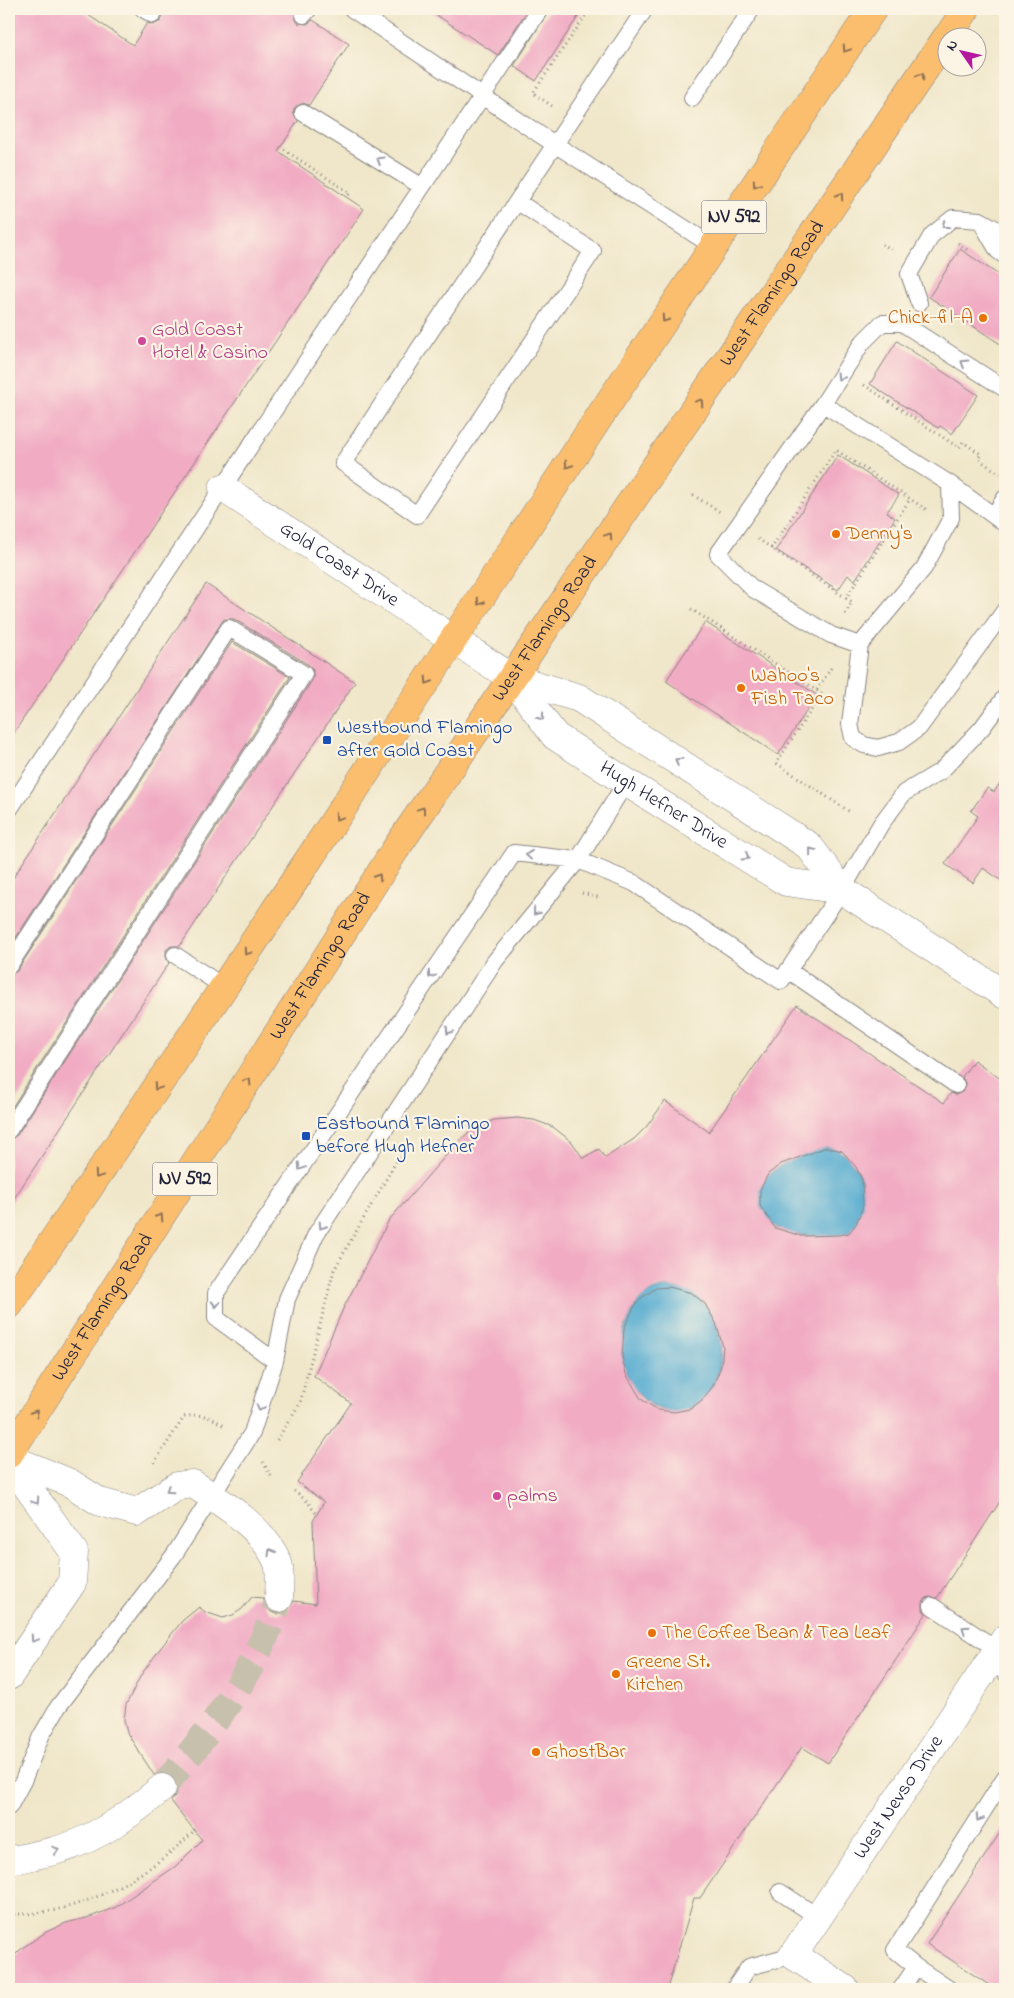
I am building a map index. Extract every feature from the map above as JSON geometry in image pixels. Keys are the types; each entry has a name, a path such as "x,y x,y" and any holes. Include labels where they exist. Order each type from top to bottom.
{"main road":[{"name":"NV 592","path":"9,1305 224,987 454,641 590,432 873,9"},
{"name":"West Flamingo Road","path":"954,28 966,9"},
{"name":"West Flamingo Road","path":"9,1454 395,850 936,54"}],"street":[{"name":"Gold Coast Drive","path":"223,488 454,641"},
{"name":"Hugh Hefner Drive","path":"454,641 512,678 579,698 758,813 809,846 842,890 1005,995"},
{"name":"Hugh Hefner Drive","path":"512,678 554,736 786,882 842,890"},
{"path":"9,1460 70,1483 100,1502 137,1512 176,1486 193,1484 212,1496 265,1541 278,1564 279,1598"},
{"path":"9,1460 74,1552 72,1582 9,1676"},
{"name":"West Nevso Drive","path":"794,1955 818,1917 999,1656"},
{"path":"9,1859 54,1852 101,1833 130,1815 162,1788"},
{"path":"794,1955 845,1989"}],"lane":[{"path":"352,9 481,96 714,247"},
{"path":"9,810 540,9"},
{"path":"518,202 593,252 417,515 343,463 645,9"},
{"path":"692,98 752,9"},
{"path":"304,113 421,186"},
{"path":"919,303 909,274 932,235 953,218 980,220 1005,234"},
{"path":"980,220 998,251 1005,256"},
{"path":"860,645 831,635 753,589 718,554 823,404 862,343 882,323 902,323 1005,388"},
{"path":"823,404 950,484 1000,520 1005,498"},
{"path":"950,484 951,518 924,568 860,645 850,724 853,738 864,746 878,748 898,742 919,728 1005,610"},
{"path":"9,966 229,628 304,674 9,1130"},
{"path":"275,1362 216,1318 216,1293 514,853 578,860 634,883 781,980 842,890 881,824 904,793 941,771 980,729 1005,697"},
{"path":"9,1807 23,1781 41,1736 58,1707 174,1555 252,1433 275,1362 287,1299 316,1234 495,961 578,860 626,782"},
{"path":"175,954 224,987"},
{"path":"788,970 956,1085"},
{"path":"932,1606 999,1656"},
{"path":"949,1989 894,1950 1005,1777"},
{"path":"780,1892 818,1917"},
{"path":"734,1989 749,1967 794,1955"},
{"path":"901,1989 916,1967"}],"path":[{"path":"556,109 533,93 590,9"},
{"path":"280,147 350,193 347,197"},
{"path":"952,249 956,243 972,253"},
{"path":"868,378 863,385 959,448 963,442 981,454 978,459 1000,473 995,481"},
{"path":"771,549 836,450 929,512"},
{"path":"693,494 720,512"},
{"path":"750,534 846,598 910,499"},
{"path":"691,609 822,694 776,763 850,812"},
{"path":"817,690 831,668"},
{"path":"576,894 584,893 604,900"},
{"path":"277,1441 300,1403 334,1270 409,1141"},
{"path":"152,1468 184,1417 196,1414 208,1416 223,1425"},
{"path":"263,1464 267,1456"},
{"path":"262,1458 263,1464 271,1476"},
{"path":"294,1491 306,1501 317,1515"},
{"path":"9,1914 54,1910 88,1900 143,1874 194,1831"}],"water":[{"path":"827,1147 839,1151 849,1159 857,1170 862,1183 864,1197 863,1210 858,1222 850,1232 838,1236 795,1234 777,1227 767,1219 762,1210 759,1197 761,1185 768,1175 778,1167 791,1160"},
{"path":"669,1287 684,1290 698,1296 712,1313 720,1333 721,1355 717,1376 704,1399 686,1410 668,1411 650,1404 635,1389 625,1369 622,1345 632,1311 644,1296 655,1290"}],"building":[{"name":"Gold Coast Hotel & Casino","path":"9,9 79,9 133,45 147,23 153,25 161,21 163,15 160,9 295,9 295,18 298,23 307,24 313,20 349,44 309,105 303,103 295,107 293,113 298,121 278,151 364,209 9,740"},
{"path":"427,9 528,9 498,55"},
{"path":"550,9 583,9 536,81 514,66"},
{"name":"Chick-fil-A","path":"960,249 1005,279 1005,347 929,297"},
{"path":"897,341 978,395 952,434 940,426 938,428 870,384"},
{"name":"Denny's","path":"838,455 899,495 887,512 895,518 855,580 848,575 838,590 776,550"},
{"path":"206,584 355,682 180,946 171,946 166,950 166,959 169,963 9,1206 9,1140 17,1135 313,679 313,670 309,665 234,619 224,619 9,948 9,884"},
{"name":"Wahoo's Fish Taco","path":"705,622 817,695 778,755 666,681"},
{"path":"232,642 290,677 9,1112 9,976 17,971"},
{"path":"1005,776 1005,883 983,868 973,883 945,864 978,816 971,811 987,788 994,792"},
{"name":"palms","path":"797,1005 944,1103 951,1093 956,1095 964,1091 966,1085 962,1077 974,1060 1005,1082 1005,1494 937,1598 928,1597 923,1601 923,1610 926,1614 828,1763 802,1747 700,1898 694,1898 667,1989 9,1989 9,1961 22,1948 46,1932 66,1923 90,1917 116,1907 176,1866 202,1840 171,1801 177,1793 174,1779 167,1773 154,1775 127,1733 124,1720 126,1705 141,1675 159,1650 182,1621 199,1607 205,1612 223,1618 233,1615 242,1609 252,1597 263,1598 271,1612 278,1614 287,1611 294,1601 316,1604 313,1521 324,1502 297,1482 351,1403 314,1376 343,1309 389,1220 457,1143 472,1129 494,1120 517,1118 534,1120 553,1127 572,1142 583,1158 599,1149 605,1158 634,1139 647,1126 665,1101 709,1132","holes":["827,1147 842,1151 856,1167 862,1180 863,1206 856,1224 849,1233 839,1235 801,1236 775,1228 760,1206 760,1190 768,1174 781,1164","669,1287 692,1293 705,1304 716,1323 723,1347 721,1366 713,1386 702,1400 690,1409 674,1412 658,1410 641,1399 626,1374 622,1356 624,1329 634,1307 640,1299 656,1288"]},
{"path":"1005,1825 1005,1989 995,1989 927,1944"}],"tunnel":[{"path":"162,1788 214,1722 245,1675 270,1625 279,1598"}],"place":[{"name":"Chick-fil-A","path":"983,318"},
{"name":"Gold Coast Hotel & Casino","path":"142,341"},
{"name":"Denny's","path":"836,534"},
{"name":"Wahoo's Fish Taco","path":"741,688"},
{"name":"Westbound Flamingo after Gold Coast","path":"327,740"},
{"name":"Eastbound Flamingo before Hugh Hefner","path":"306,1136"},
{"name":"palms","path":"497,1496"},
{"name":"The Coffee Bean & Tea Leaf","path":"652,1633"},
{"name":"Greene St. Kitchen","path":"616,1674"},
{"name":"GhostBar","path":"536,1752"}]}
